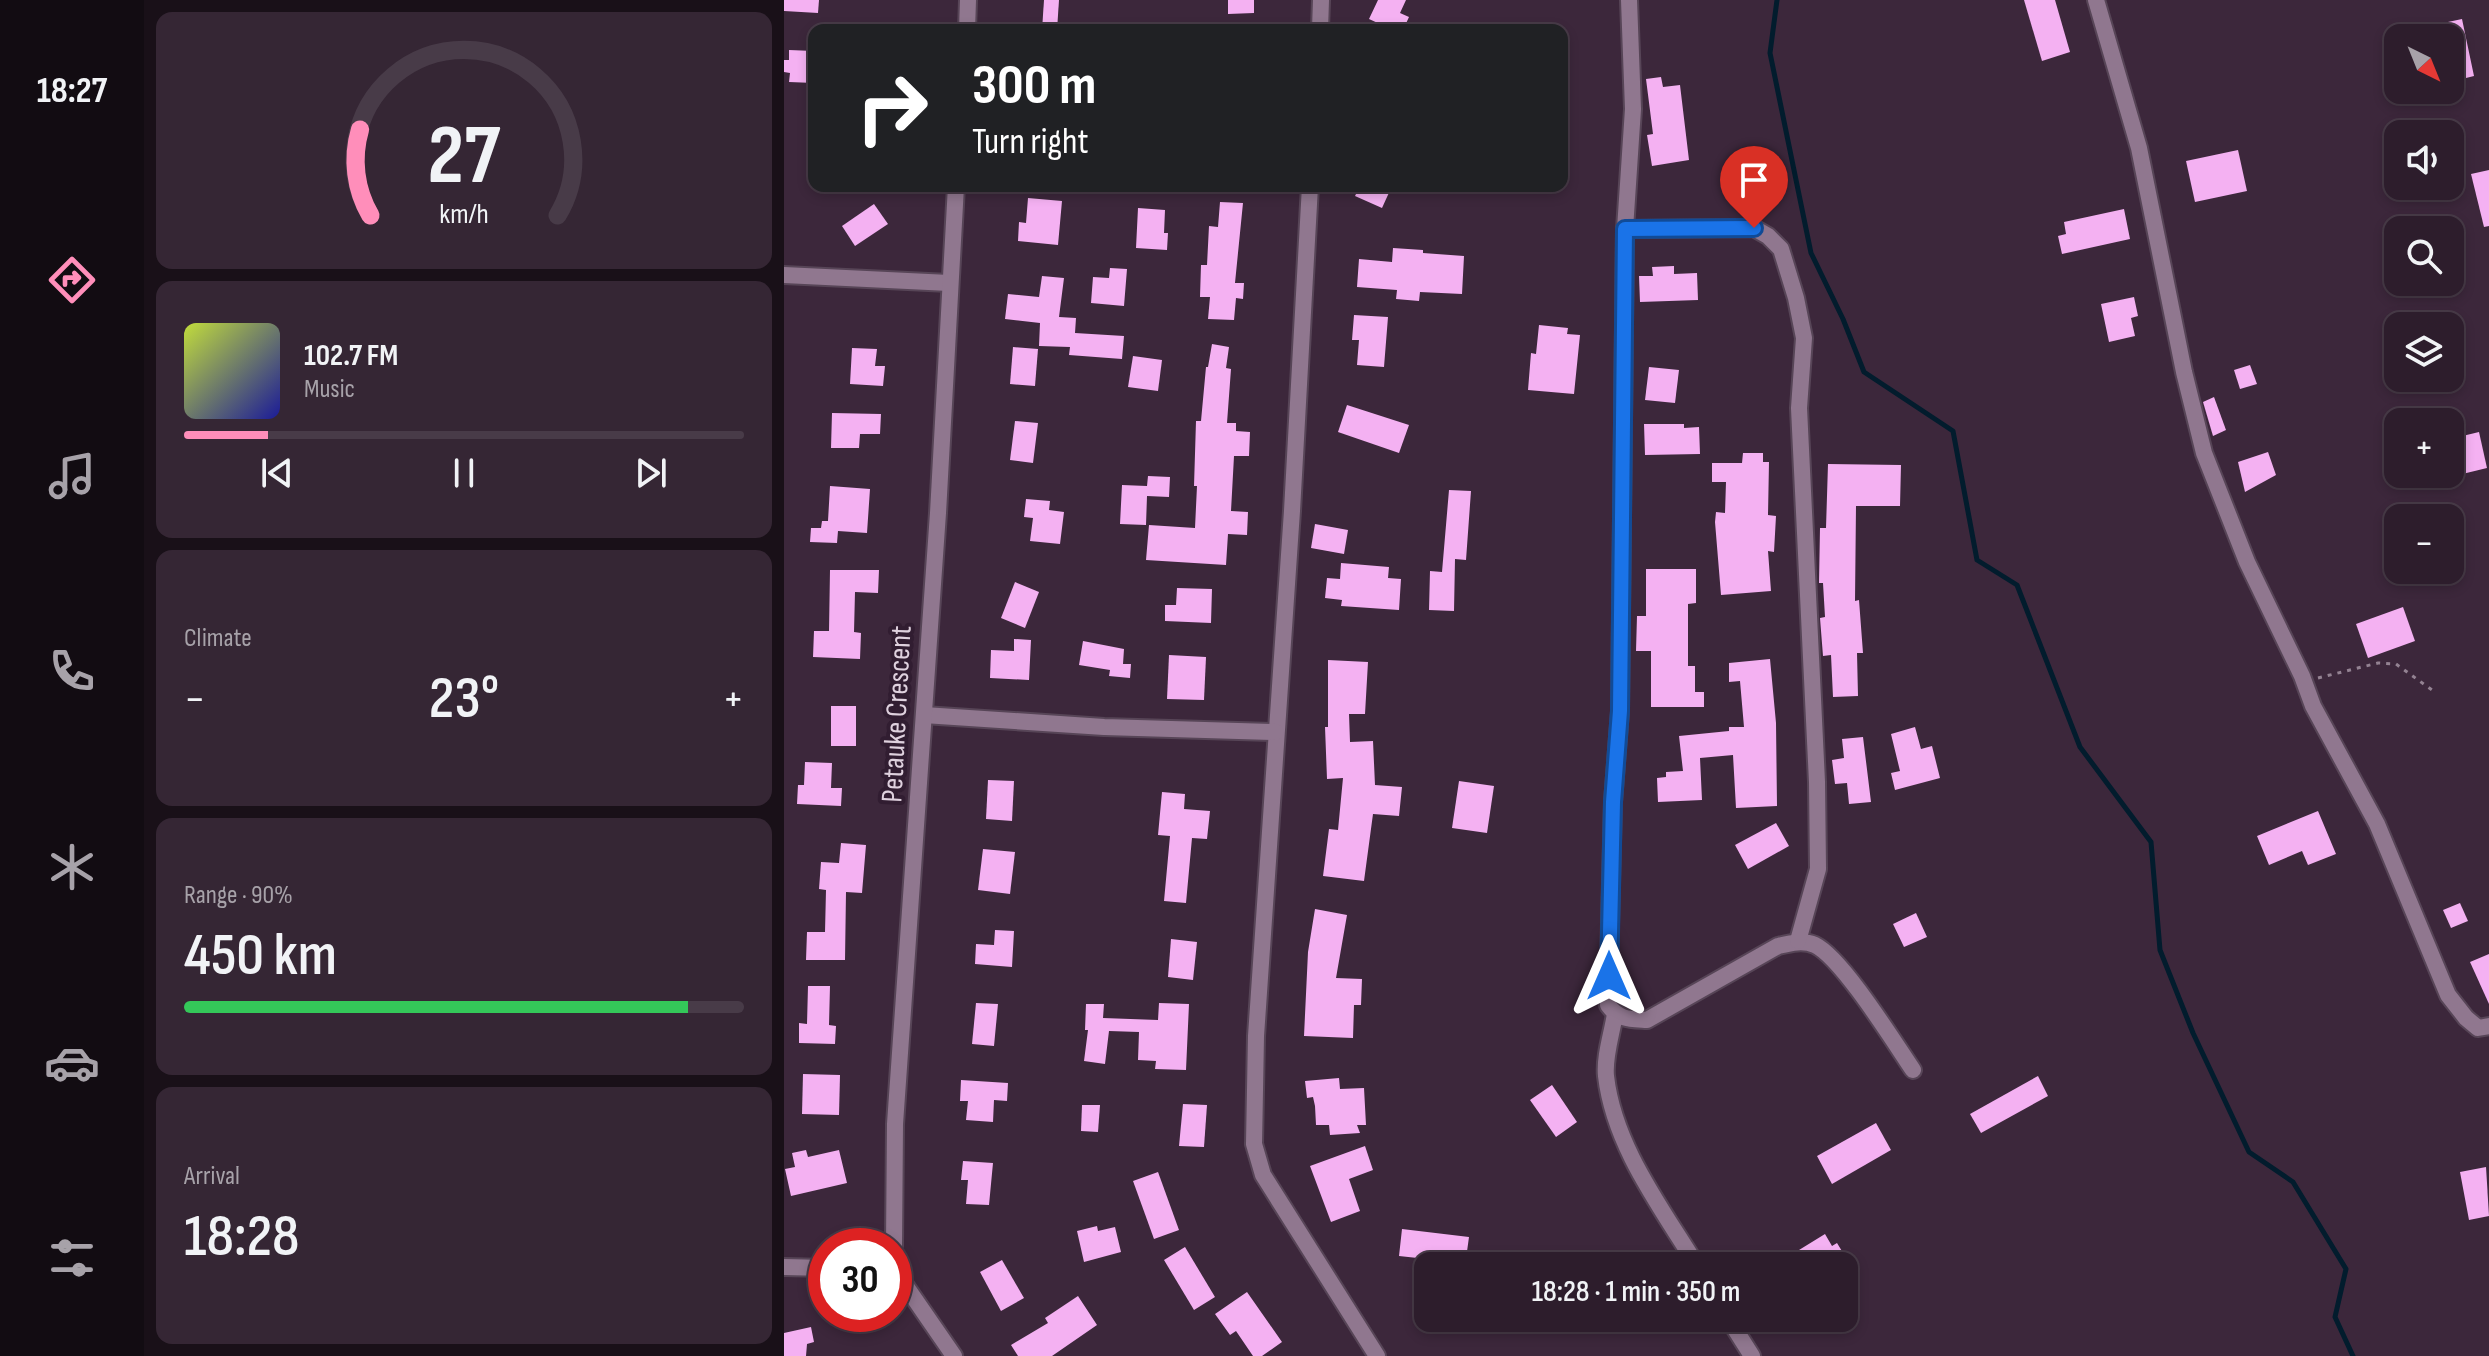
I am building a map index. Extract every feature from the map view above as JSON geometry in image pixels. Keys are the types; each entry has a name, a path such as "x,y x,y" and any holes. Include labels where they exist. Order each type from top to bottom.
{"street":[{"path":"967,24 968,0"},
{"path":"1320,24 1321,0"},
{"path":"1629,0 1633,109 1625,229 1620,711 1609,902 1608,1005 1615,1014 1625,1019 1647,1020 1778,946 1798,941 1817,946 1840,968 1913,1070"},
{"path":"2096,0 2139,148 2184,372 2204,453 2247,562 2302,676 2313,706 2377,824 2448,995 2478,1028 2489,1026"},
{"name":"Petauke Crescent","path":"894,1228 895,1124 942,454 956,192"},
{"path":"1310,192 1292,511 1256,1036 1255,1154 1269,1186 1377,1356"},
{"path":"1625,229 1754,228 1781,249 1796,298 1804,338 1799,408 1817,782 1818,869 1798,941"},
{"path":"784,275 949,283"},
{"path":"924,715 1104,727 1276,732"},
{"path":"1615,1014 1605,1073 1615,1116 1637,1169 1688,1252"},
{"path":"784,1267 808,1268"},
{"path":"912,1295 954,1356"},
{"path":"1737,1332 1752,1356"}],"path":[{"path":"2302,676 2318,678 2378,663 2396,664 2432,690"}],"building":[{"path":"784,0 819,0 818,13 784,11"},
{"path":"1044,0 1059,0 1057,24 1042,24"},
{"path":"1228,0 1254,0 1254,13 1228,14"},
{"path":"1378,0 1406,0 1400,13 1409,17 1406,24 1380,24 1369,19"},
{"path":"2024,0 2055,0 2070,52 2042,61"},
{"path":"2462,19 2463,24 2439,24"},
{"path":"2464,28 2474,76 2464,78"},
{"path":"789,50 808,51 808,83 789,82 790,73 784,72 784,60 789,60"},
{"path":"1661,77 1663,87 1680,85 1689,160 1652,166 1647,135 1653,134 1646,79"},
{"path":"2238,150 2247,191 2195,202 2186,161"},
{"path":"2489,170 2489,226 2484,227 2471,174"},
{"path":"1357,192 1389,192 1382,208 1355,196"},
{"path":"1028,198 1062,201 1058,245 1018,241 1019,222 1026,223"},
{"path":"1220,202 1243,203 1235,283 1244,283 1243,299 1236,298 1234,320 1208,319 1210,297 1200,297 1201,265 1207,265 1209,226 1218,227"},
{"path":"874,204 888,224 855,246 842,226"},
{"path":"1138,208 1165,210 1167,250 1136,248"},
{"path":"2124,209 2130,239 2062,254 2058,236 2066,234 2064,222"},
{"path":"1393,248 1464,256 1462,294 1420,292 1419,301 1396,299 1397,290 1357,287 1359,259 1392,262"},
{"path":"1674,266 1674,274 1697,273 1698,300 1640,302 1639,276 1653,276 1652,267"},
{"path":"1110,268 1127,269 1124,306 1091,303 1093,277 1109,278"},
{"path":"1042,276 1064,278 1059,317 1076,318 1075,333 1124,336 1122,359 1069,355 1070,347 1039,346 1040,323 1005,319 1008,294 1039,297"},
{"path":"2134,297 2138,316 2131,318 2135,336 2109,342 2101,304"},
{"path":"1354,315 1388,317 1384,367 1357,365 1359,340 1352,340"},
{"path":"1539,325 1568,328 1567,334 1580,335 1574,394 1528,390 1531,353 1536,354"},
{"path":"1212,344 1229,347 1226,368 1231,369 1227,423 1236,423 1236,431 1250,432 1249,456 1234,456 1231,511 1248,512 1247,535 1228,534 1226,565 1146,560 1149,525 1195,528 1196,421 1201,421 1206,367"},
{"path":"1013,347 1038,349 1035,386 1010,384"},
{"path":"852,348 877,349 875,366 885,366 883,386 850,384"},
{"path":"1133,356 1162,360 1158,391 1128,387"},
{"path":"2250,365 2257,384 2240,389 2234,370"},
{"path":"1649,367 1679,370 1675,403 1645,400"},
{"path":"2214,397 2226,430 2213,436 2203,402"},
{"path":"1347,405 1409,425 1399,453 1338,432"},
{"path":"832,413 881,414 880,434 860,434 859,448 831,448"},
{"path":"1015,421 1038,423 1033,463 1010,460"},
{"path":"1644,424 1699,427 1700,454 1645,455"},
{"path":"2479,432 2487,468 2464,474 2464,436"},
{"path":"2268,452 2276,475 2245,492 2238,462"},
{"path":"1743,453 1763,453 1763,462 1769,462 1768,515 1776,516 1774,552 1768,551 1771,591 1721,595 1715,522 1716,512 1725,513 1726,482 1712,482 1712,463 1742,463"},
{"path":"1828,464 1901,465 1900,506 1856,506 1855,601 1859,600 1863,653 1857,653 1858,696 1833,697 1831,655 1823,656 1820,618 1825,617 1823,583 1819,583 1820,528 1826,528"},
{"path":"1148,476 1170,477 1169,497 1147,496 1146,525 1120,524 1122,485 1147,486"},
{"path":"830,486 870,489 867,533 838,531 837,543 810,542 811,528 821,528 822,521 828,521"},
{"path":"1449,490 1471,491 1466,560 1455,559 1454,611 1429,610 1430,571 1442,572"},
{"path":"1026,499 1050,501 1049,510 1064,512 1060,544 1030,541 1033,518 1024,517"},
{"path":"1315,524 1348,530 1344,554 1311,548"},
{"path":"1341,563 1389,567 1388,578 1401,579 1399,610 1341,606 1342,600 1325,598 1327,578 1340,579"},
{"path":"1646,569 1696,569 1696,603 1688,604 1688,666 1695,666 1695,692 1704,692 1704,707 1651,707 1651,651 1636,651 1637,616 1646,616"},
{"path":"830,570 879,570 878,593 855,592 854,632 861,633 860,659 813,657 814,631 829,631"},
{"path":"1015,582 1039,592 1025,628 1001,618"},
{"path":"1177,588 1212,589 1211,623 1165,621 1165,605 1176,605"},
{"path":"2403,607 2415,641 2368,658 2356,624"},
{"path":"1014,639 1031,640 1029,680 990,678 991,650 1014,651"},
{"path":"1083,641 1124,649 1123,664 1131,664 1130,678 1109,676 1110,670 1079,665"},
{"path":"1169,655 1206,657 1204,700 1167,699"},
{"path":"1770,659 1776,723 1777,806 1736,808 1733,755 1700,758 1702,800 1658,802 1657,778 1666,777 1666,772 1683,771 1679,736 1744,727 1740,681 1729,682 1729,663"},
{"path":"1328,660 1368,662 1365,714 1349,714 1350,742 1373,741 1375,785 1402,787 1399,816 1373,814 1364,881 1323,876 1329,829 1338,830 1343,778 1327,779 1325,727 1328,727"},
{"path":"831,706 856,706 856,746 831,746"},
{"path":"1915,727 1921,749 1932,746 1940,778 1895,790 1891,773 1900,771 1891,734"},
{"path":"1863,737 1871,802 1849,804 1847,783 1835,784 1832,760 1844,758 1842,739"},
{"path":"805,762 832,763 831,788 842,788 841,806 797,804 798,785 804,785"},
{"path":"988,780 1014,781 1012,821 986,819"},
{"path":"1459,781 1494,786 1487,833 1452,828"},
{"path":"1162,792 1185,794 1184,809 1210,811 1207,839 1192,838 1186,903 1164,901 1170,836 1158,835"},
{"path":"2318,811 2336,854 2308,865 2302,851 2269,865 2257,836"},
{"path":"1776,823 1789,846 1748,869 1735,845"},
{"path":"841,843 866,845 862,893 846,892 845,960 806,960 807,932 825,932 826,890 819,889 821,862 839,863"},
{"path":"983,849 1015,852 1010,894 978,890"},
{"path":"2460,903 2468,921 2451,928 2443,910"},
{"path":"1315,909 1347,915 1336,978 1362,979 1361,1005 1354,1005 1353,1038 1304,1036 1308,952"},
{"path":"1916,913 1927,937 1904,947 1893,924"},
{"path":"995,930 1014,931 1012,967 975,964 976,944 994,945"},
{"path":"1171,939 1197,942 1193,980 1168,977"},
{"path":"2489,954 2489,1004 2470,962"},
{"path":"808,986 830,986 829,1025 836,1026 835,1044 799,1043 799,1023 807,1024"},
{"path":"976,1003 998,1004 994,1046 972,1044"},
{"path":"1159,1003 1189,1004 1186,1070 1155,1069 1156,1061 1138,1060 1139,1032 1109,1031 1105,1064 1084,1061 1088,1030 1085,1030 1086,1004 1104,1004 1103,1018 1158,1020"},
{"path":"803,1074 840,1075 839,1115 802,1114"},
{"path":"2038,1076 2048,1096 1981,1133 1970,1114"},
{"path":"1339,1078 1340,1089 1364,1088 1366,1125 1357,1125 1360,1133 1330,1135 1329,1125 1316,1125 1313,1097 1307,1098 1305,1081"},
{"path":"961,1080 1008,1083 1007,1101 994,1100 993,1122 966,1120 968,1101 960,1101"},
{"path":"1552,1085 1577,1122 1556,1137 1530,1100"},
{"path":"1183,1104 1207,1105 1204,1147 1179,1146"},
{"path":"1082,1105 1100,1105 1098,1132 1081,1131"},
{"path":"1876,1123 1891,1150 1832,1184 1817,1156"},
{"path":"1365,1146 1373,1170 1349,1179 1360,1211 1331,1222 1310,1166"},
{"path":"806,1150 808,1157 839,1150 847,1183 791,1196 785,1169 795,1167 792,1153"},
{"path":"963,1161 993,1163 989,1205 966,1204 968,1180 961,1180"},
{"path":"2486,1167 2489,1216 2469,1220 2460,1172"},
{"path":"1158,1172 1179,1230 1154,1239 1133,1181"},
{"path":"1097,1226 1098,1231 1115,1227 1121,1252 1084,1262 1077,1231"},
{"path":"1402,1229 1469,1237 1467,1252 1414,1252 1414,1258 1399,1256"},
{"path":"1825,1234 1832,1246 1837,1243 1842,1252 1800,1252"},
{"path":"1185,1247 1215,1297 1194,1310 1164,1260"},
{"path":"1002,1260 1024,1298 1001,1311 980,1272"},
{"path":"1247,1292 1282,1342 1262,1356 1253,1356 1236,1331 1230,1335 1215,1314"},
{"path":"1078,1296 1097,1325 1052,1356 1018,1356 1011,1345 1048,1323 1045,1318"},
{"path":"808,1328 814,1342 807,1344 806,1356 784,1356 784,1333"}],"waterway":[{"path":"1777,0 1770,53 1811,253 1864,372 1953,431 1977,560 2017,585 2080,747 2151,842 2160,950 2193,1033 2249,1152 2293,1182 2346,1269 2335,1317 2353,1356"}],"route":[{"path":"1609,976 1613,802 1620,711 1625,229 1754,228"}]}
